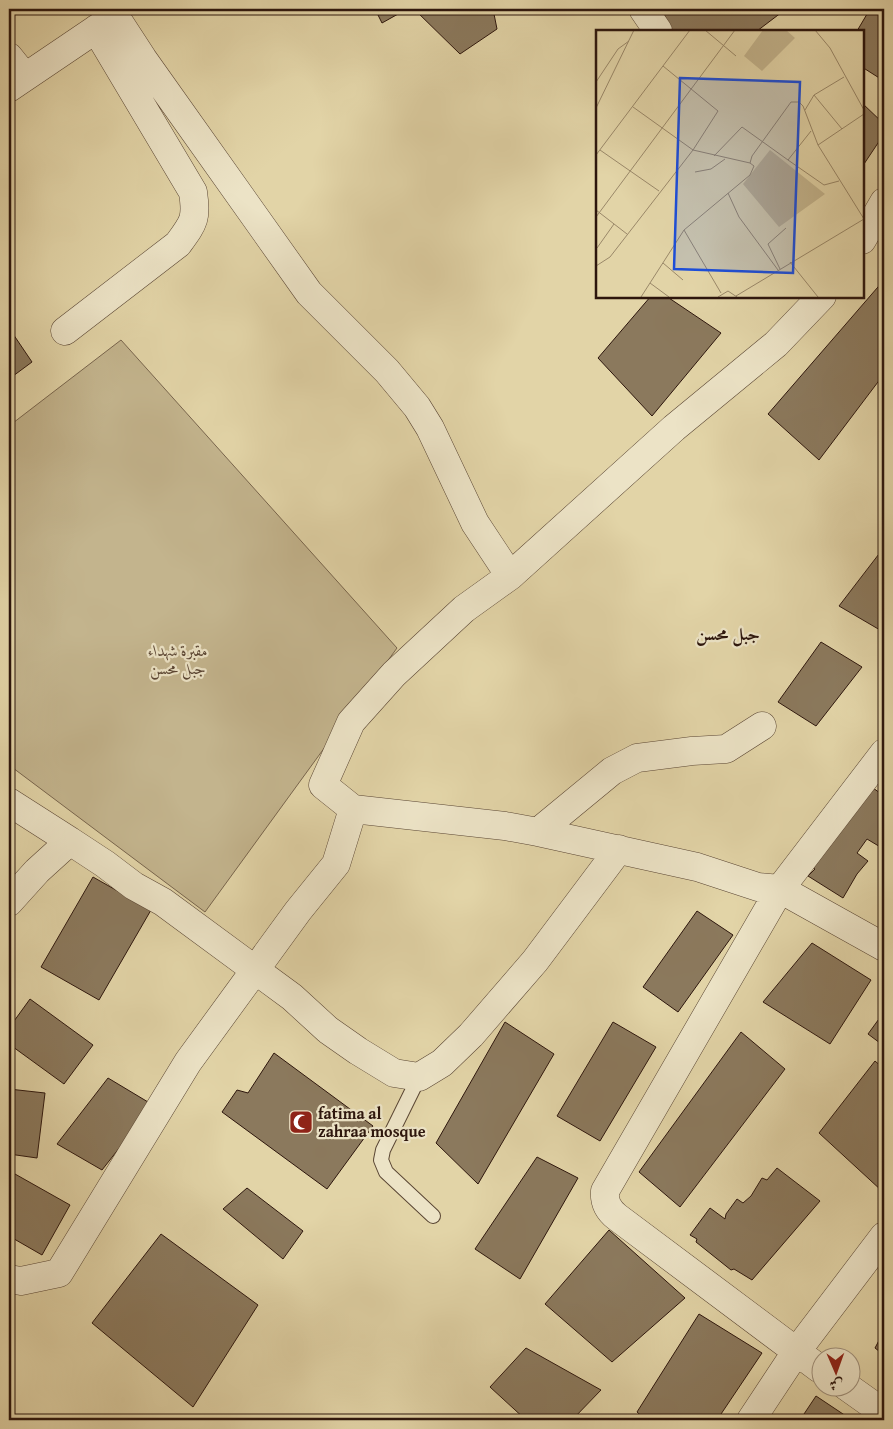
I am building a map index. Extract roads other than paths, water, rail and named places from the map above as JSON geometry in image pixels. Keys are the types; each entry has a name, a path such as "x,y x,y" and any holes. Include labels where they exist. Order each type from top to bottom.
{"street":[{"path":"644,9 657,30"},
{"path":"14,74 112,18"},
{"path":"65,331 178,244 190,228 196,211 193,192 112,18"},
{"path":"112,18 309,293 387,371 417,407 430,428 475,523 510,576"},
{"path":"863,238 884,202"},
{"path":"820,298 776,344 674,428 510,576 464,609 394,674 351,722 323,785 353,809 505,826 538,832 697,868 758,887 780,889 884,947"},
{"path":"538,832 612,771 637,758 726,749 762,726"},
{"path":"810,1362 617,1217 607,1205 605,1196 606,1188 780,889 884,753"},
{"path":"9,802 105,864 134,886 162,902 292,997 328,1030 358,1051 394,1073 419,1077 442,1063 471,1035 536,960 619,849"},
{"path":"9,1279 21,1281 59,1273 188,1062 298,911 336,864 353,809"},
{"path":"9,902 37,871 70,842"},
{"path":"750,1420 796,1352 884,1236"},
{"path":"860,1396 884,1413"}],"lane":[{"path":"419,1077 383,1150 382,1160 386,1172 433,1216"}],"place":[{"name":"fatima al zahraa mosque","path":"301,1122"}],"district":[{"name":"جبل محسن","path":"728,633"}],"park label":[{"name":"مقبرة شهداء جبل محسن","path":"178,659"}]}
